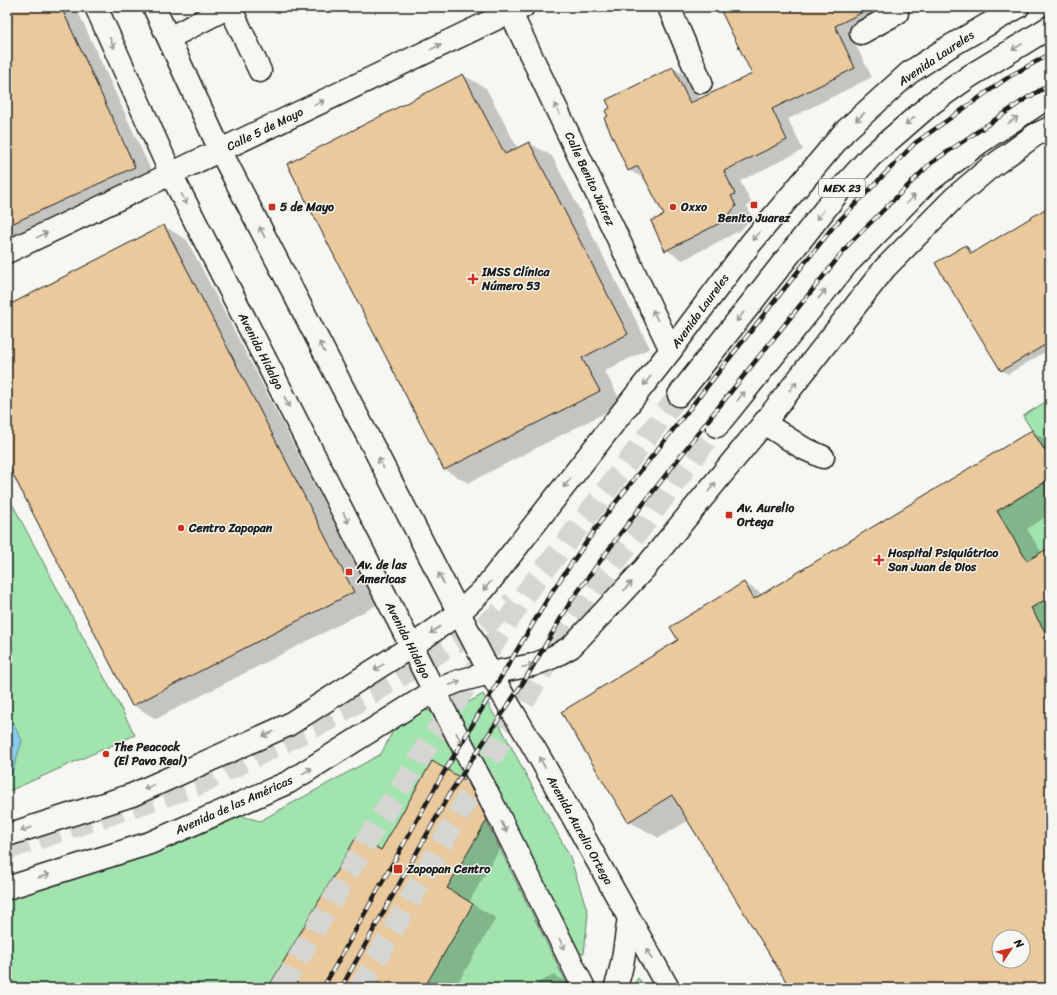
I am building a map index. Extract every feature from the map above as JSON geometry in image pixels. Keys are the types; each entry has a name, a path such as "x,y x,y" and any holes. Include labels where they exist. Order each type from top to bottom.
{"main road":[{"name":"Avenida Hidalgo","path":"96,7 171,174 434,691"},
{"path":"154,7 220,150 490,673 533,665 553,657 571,647 645,568 764,424 885,268 954,198 987,170 1035,136 1050,128"},
{"path":"169,38 229,7 260,71"},
{"path":"669,7 701,82"},
{"name":"Avenida Laureles","path":"412,646 459,613 484,589 671,350 751,242 845,131 909,73 947,48 1018,7"},
{"name":"Calle 5 de Mayo","path":"7,252 514,9"},
{"name":"Calle Benito Juárez","path":"514,9 671,350"},
{"path":"861,33 900,9"},
{"name":"MEX 23","path":"679,395 841,189 871,156 932,103 970,76 1050,27"},
{"path":"717,426 847,264 924,185 979,143 1050,96"},
{"path":"764,424 803,448 823,457"},
{"path":"7,835 132,795 288,725 412,646"},
{"name":"Avenida de las Américas","path":"7,888 150,842 289,782 434,691 460,681 490,673"},
{"name":"Avenida Aurelio Ortega","path":"490,673 540,758 668,988"},
{"path":"434,691 487,792 584,988"},
{"path":"615,988 618,982 629,918"}],"green space":[{"path":"1050,399 1050,459 1023,416"},
{"path":"1050,479 1050,561 1044,551 1027,561 997,511"},
{"path":"7,494 135,735 7,792"},
{"path":"1050,597 1050,640 1031,608"},
{"path":"483,694 570,857 588,913 584,954 578,953 457,709"},
{"path":"420,708 432,712 569,988 7,988 7,897 133,856 241,816 260,821 381,754 397,723"},
{"path":"638,978 646,988 631,988"}],"water":[{"path":"7,711 22,741 12,773 7,775"}],"building":[{"path":"7,7 61,7 135,167 7,226"},
{"path":"719,7 873,7 835,26 855,68 772,109 787,140 724,171 735,194 731,196 736,206 724,221 665,251 651,221 664,215 638,166 628,171 604,118 608,116 605,111 610,108 606,100 673,67 690,103 752,74"},
{"name":"IMSS Clínica Número 53","path":"463,74 505,154 529,142 628,334 582,358 600,391 444,470 287,164"},
{"path":"1050,206 1050,342 1001,371 935,263 966,245 971,254"},
{"name":"Centro Zapopan","path":"164,225 354,592 132,706 7,463 7,306"},
{"name":"Hospital Psiquiátrico San Juan de Dios","path":"1032,430 1050,459 1050,479 997,511 1027,561 1050,547 1050,597 1031,608 1050,640 1050,988 790,988 672,795 628,822 561,712 678,640 670,627 744,582 754,599"},
{"name":"Zapopan Centro","path":"432,761 468,782 487,820 447,888 473,904 424,988 268,988 357,836 381,850"}],"tunnel":[{"path":"281,988 373,830 528,590 679,395"},
{"path":"360,988 472,790 572,620 717,426"},
{"path":"7,849 197,785 326,721 487,623 513,602"}],"railway":[{"path":"323,988 440,779 553,590 601,521 833,227 915,143 1010,76 1050,54"},
{"path":"341,988 450,793 526,678 571,601 620,534 713,414 850,243 931,163 1027,98 1050,85"}],"place":[{"name":"Benito Juarez","path":"754,205"},
{"name":"5 de Mayo","path":"272,207"},
{"name":"Oxxo","path":"673,207"},
{"name":"IMSS Clínica Número 53","path":"473,279"},
{"name":"Av. Aurelio Ortega","path":"729,515"},
{"name":"Centro Zapopan","path":"181,528"},
{"name":"Hospital Psiquiátrico San Juan de Dios","path":"879,560"},
{"name":"Av. de las Americas","path":"349,572"},
{"name":"The Peacock (El Pavo Real)","path":"106,754"},
{"name":"Zapopan Centro","path":"398,869"}]}
